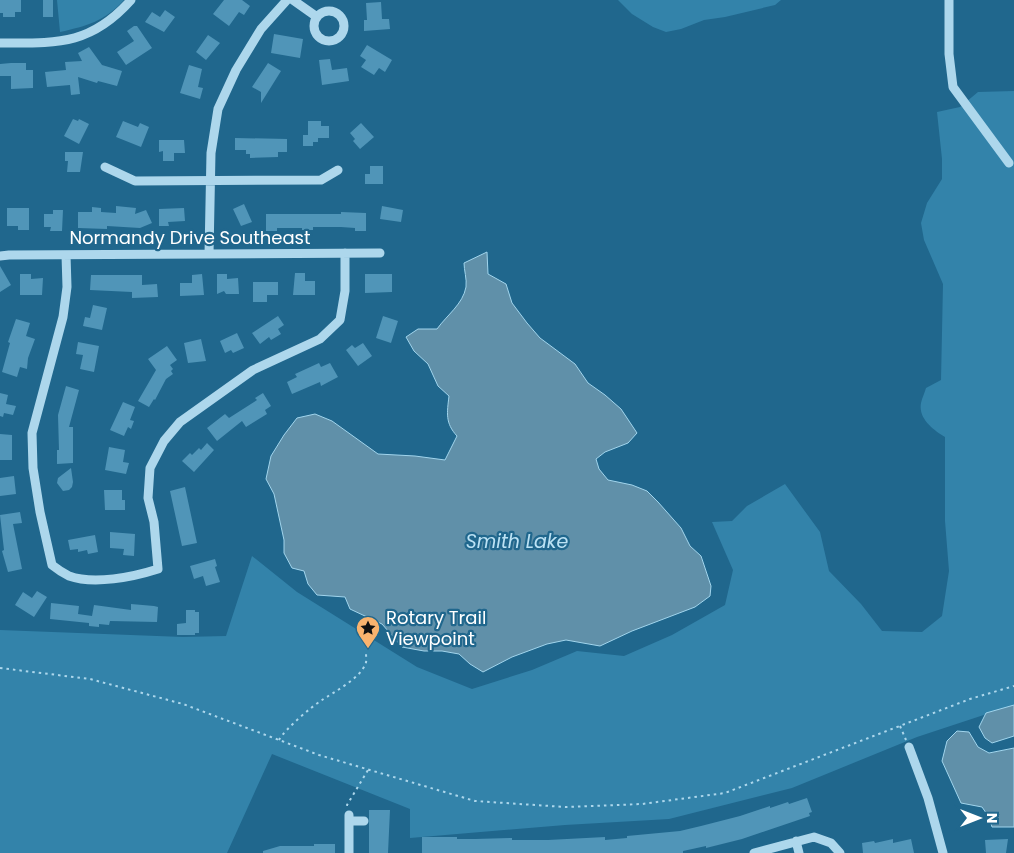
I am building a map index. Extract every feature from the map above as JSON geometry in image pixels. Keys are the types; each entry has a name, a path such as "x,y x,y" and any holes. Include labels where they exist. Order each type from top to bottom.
{"street":[{"path":"0,43 66,41 92,33 131,0"},
{"path":"209,254 211,152 218,109 236,70 261,30 287,0"},
{"path":"293,0 317,17"},
{"path":"949,0 953,87 1009,162"},
{"path":"106,167 135,181 321,180 338,170"},
{"path":"66,254 66,287 63,317 32,433 33,468 44,535 52,565 69,576 97,580 134,576 158,569 154,522 148,498 150,468 164,441 180,422 253,370 320,339 340,320 345,291 345,253"},
{"name":"Normandy Drive Southeast","path":"0,256 380,253"},
{"path":"909,747 928,798 943,853"},
{"path":"348,853 349,818 364,821"},
{"path":"754,853 814,837 831,843 840,853"},
{"path":"796,841 798,853"}],"path":[{"path":"279,740 287,729 321,700 345,686 362,670 366,664 366,653"},
{"path":"0,668 90,679 183,704 319,755 475,801 565,808 642,804 725,794 970,699 1014,686"},
{"path":"900,726 909,747"},
{"path":"347,805 368,770"}],"shaded area":[{"path":"57,0 124,0 110,13 95,22 60,32"},
{"path":"618,0 781,0 775,5 704,20 681,29 666,32 653,27 632,14"},
{"path":"1014,91 1014,705 917,737 792,788 669,819 565,825 410,838 410,809 272,754 227,853 0,853 0,630 183,637 226,636 252,556 297,592 417,667 472,689 532,670 577,651 624,656 672,635 725,605 733,570 712,522 732,521 747,506 785,484 820,532 829,571 861,604 882,631 922,632 942,616 949,571 945,521 945,437 924,419 921,409 921,401 926,388 941,380 943,284 924,240 921,223 927,203 942,179 937,112 960,107 978,92"}],"water":[{"name":"Smith Lake","path":"487,252 488,274 506,284 512,303 527,323 540,338 575,364 588,383 621,409 637,433 628,443 605,452 596,459 599,469 608,480 632,485 647,491 658,502 681,528 690,546 701,556 711,586 710,596 695,607 632,631 600,646 566,640 547,644 512,657 483,672 459,654 402,647 382,624 350,609 345,597 317,595 308,584 304,571 292,568 284,553 284,540 274,494 266,479 271,456 284,435 297,418 315,414 332,421 378,454 445,460 457,436 450,427 447,413 449,396 438,386 428,364 414,351 406,337 418,329 437,329 462,299 466,287 464,263"},
{"path":"1014,705 1014,736 992,743 985,738 979,727 986,713"},
{"path":"957,731 969,732 978,747 989,753 1014,748 1014,827 992,827 989,817 982,807 961,803 942,761 947,741"}],"building":[{"path":"0,0 21,0 21,12 15,12 15,17 3,17 3,13 0,13"},
{"path":"43,0 53,0 53,17 43,17"},
{"path":"224,0 242,0 250,6 244,15 239,12 229,26 213,14"},
{"path":"381,2 382,19 389,19 390,29 364,31 364,20 367,20 366,3"},
{"path":"165,10 175,17 164,32 145,22 152,12 160,17"},
{"path":"137,26 152,48 126,65 117,52 134,41 127,31"},
{"path":"274,34 303,39 300,58 271,53"},
{"path":"208,35 220,43 206,60 196,52"},
{"path":"367,45 392,60 385,72 379,68 374,75 361,67 366,60 360,56"},
{"path":"89,47 102,65 122,71 117,86 98,81 97,83 78,77 80,94 71,95 70,85 47,87 45,72 66,70 65,62 82,61 78,53"},
{"path":"330,59 332,70 347,68 349,81 322,85 319,60"},
{"path":"26,63 26,70 33,70 33,88 11,89 11,76 0,76 0,64"},
{"path":"268,63 281,71 261,103 261,92 252,87"},
{"path":"189,65 202,69 198,87 203,88 200,99 180,93"},
{"path":"73,119 78,121 79,119 89,124 79,144 64,136"},
{"path":"123,121 138,127 140,123 149,127 141,147 116,137"},
{"path":"308,121 321,121 321,126 329,126 329,138 318,138 318,142 313,142 313,146 303,146 303,135 308,135"},
{"path":"361,123 374,137 360,149 353,141 355,139 350,133"},
{"path":"235,138 287,139 287,152 278,152 278,157 250,158 250,154 246,154 246,150 235,150"},
{"path":"159,140 184,140 185,153 174,153 174,161 163,161 163,151 159,152"},
{"path":"65,152 83,152 80,172 67,172 68,161 65,161"},
{"path":"370,166 383,166 383,184 365,184 365,174 370,174"},
{"path":"244,204 252,222 241,226 233,209"},
{"path":"116,206 136,208 135,214 146,210 152,223 140,228 107,226 107,229 78,228 78,212 92,212 92,207 101,208 101,212 116,213"},
{"path":"382,206 403,210 401,222 380,219"},
{"path":"7,208 29,208 29,230 18,230 18,226 7,226"},
{"path":"184,208 185,221 168,222 169,226 159,226 159,209"},
{"path":"53,210 63,210 62,231 50,231 51,227 44,227 44,214 53,214"},
{"path":"341,212 366,213 366,231 355,231 355,228 313,227 313,230 277,228 277,231 266,231 266,214 341,214"},
{"path":"0,266 11,285 0,292"},
{"path":"295,273 305,273 305,281 315,281 315,295 293,295"},
{"path":"20,274 31,274 31,279 43,278 42,295 20,295"},
{"path":"202,274 204,295 180,296 180,283 192,283 192,275"},
{"path":"217,274 227,274 227,279 238,278 239,294 226,294 224,291 217,294"},
{"path":"365,274 392,274 392,292 365,293"},
{"path":"91,275 142,275 142,285 157,284 158,297 132,298 132,292 90,290"},
{"path":"253,282 278,282 278,295 267,295 267,302 253,302"},
{"path":"93,305 107,308 102,330 83,326 85,317 90,318"},
{"path":"278,316 284,325 278,329 281,334 271,340 269,337 260,344 252,333"},
{"path":"383,316 398,321 391,343 376,338"},
{"path":"16,319 30,323 26,336 35,339 28,358 27,369 20,367 17,377 2,372 10,343 8,342"},
{"path":"237,333 244,348 233,353 231,350 225,353 220,341"},
{"path":"201,339 206,361 188,363 184,343"},
{"path":"78,342 99,346 94,372 80,369 83,355 76,354"},
{"path":"363,343 372,356 358,366 346,350 352,345 355,348"},
{"path":"167,346 177,360 170,365 173,369 171,371 173,374 166,379 149,407 138,401 156,370 148,359"},
{"path":"319,363 321,367 330,363 338,377 321,386 320,382 292,394 287,382 297,377 295,374"},
{"path":"66,386 79,390 69,427 73,427 73,463 57,464 57,450 59,450 58,415"},
{"path":"0,393 8,395 6,404 16,406 13,415 4,413 3,417 0,416"},
{"path":"263,393 271,406 265,410 267,414 246,427 242,421 217,441 207,428 225,414 229,418 257,400 255,398"},
{"path":"123,402 135,407 130,420 134,421 131,429 128,427 124,436 110,430"},
{"path":"0,434 12,435 12,460 0,460"},
{"path":"207,443 214,450 194,472 182,461 190,453 192,455 199,448 201,450"},
{"path":"109,447 125,450 123,462 129,463 126,474 105,470"},
{"path":"71,468 72,487 69,490 63,491 57,483 58,478"},
{"path":"14,476 16,494 0,496 0,478"},
{"path":"185,487 197,543 182,546 170,491"},
{"path":"104,490 122,490 125,510 105,510"},
{"path":"20,512 22,523 13,524 22,569 8,572 2,551 4,550 0,515"},
{"path":"110,532 135,534 134,556 123,555 124,549 110,548"},
{"path":"95,535 98,552 88,554 87,550 78,552 78,549 70,550 68,540"},
{"path":"215,559 217,566 215,567 220,582 206,586 203,576 194,579 190,566"},
{"path":"37,591 47,597 34,617 15,605 23,592 32,598"},
{"path":"51,603 79,606 78,614 92,616 94,605 131,610 131,604 154,606 158,607 157,622 110,621 109,625 89,626 89,623 50,619"},
{"path":"186,610 199,612 199,633 195,633 195,635 177,635 177,624 186,623"},
{"path":"807,798 812,812 809,813 810,816 742,839 706,848 706,846 683,851 683,853 422,853 422,837 457,837 457,839 512,838 512,840 605,837 605,840 627,838 627,836 680,831 740,816 770,806 770,808 788,802 789,804"},
{"path":"369,810 390,810 388,853 369,853"},
{"path":"893,839 893,843 911,839 914,853 863,853 862,843 874,841 875,843"},
{"path":"1008,839 1006,853 986,853 985,840"},
{"path":"314,844 335,844 335,853 263,853 263,851 280,846 314,846"}],"place":[{"name":"Rotary Trail Viewpoint","path":"368,649"}]}
